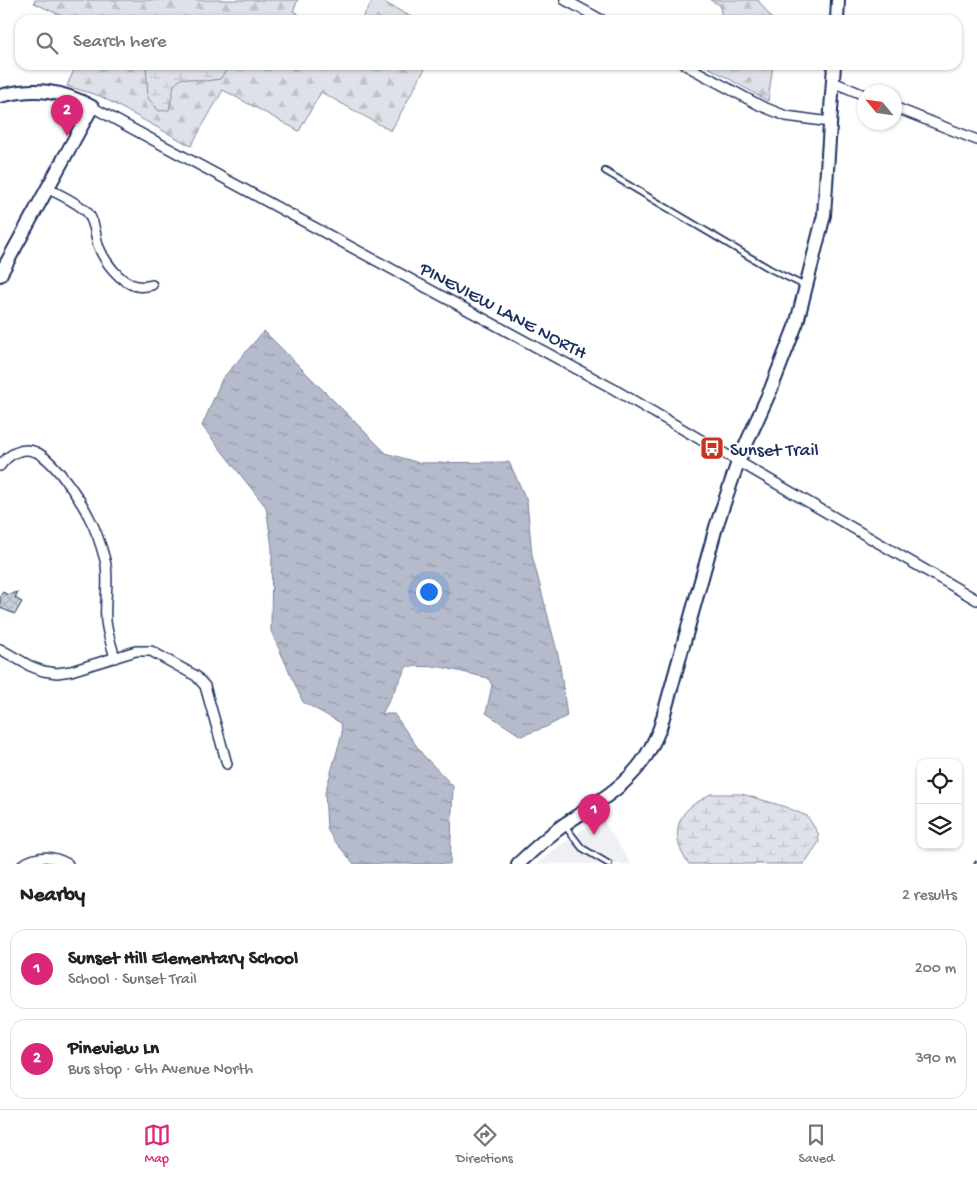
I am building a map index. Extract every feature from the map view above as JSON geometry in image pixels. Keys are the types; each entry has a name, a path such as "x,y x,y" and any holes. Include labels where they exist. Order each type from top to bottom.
{"street":[{"path":"565,0 593,15"},
{"path":"837,15 838,0"},
{"path":"694,70 761,106 786,116 830,122"},
{"path":"518,864 536,846 613,791 628,778 652,746 660,728 716,527 738,462 783,360 797,322 824,215 834,70"},
{"path":"833,82 857,92"},
{"name":"PINEVIEW LANE NORTH","path":"0,96 25,91 46,91 67,95 92,107 610,387 977,600"},
{"path":"0,275 92,107"},
{"path":"902,110 977,140"},
{"path":"48,188 88,213 103,256 123,279 136,286 152,285"},
{"path":"0,466 6,458 15,452 25,450 35,452 49,463 76,495 90,518 106,562 108,584 106,620 114,658"},
{"path":"0,649 43,671 57,673 71,671 136,651 151,651 196,676 205,686 227,764"},
{"path":"23,864 35,858 47,856 58,858 68,864"}],"lane":[{"path":"605,171 770,269 806,287"},
{"path":"564,825 582,848 609,864"}],"path":[{"path":"974,864 977,860"}],"shaded area":[{"path":"601,817 631,864 538,864 551,852"}],"green space":[{"path":"35,0 298,0 293,11 300,15 60,15 34,3"},
{"path":"373,0 380,0 408,15 364,15"},
{"path":"710,0 758,0 769,15 721,15 720,5"},
{"path":"74,70 424,70 391,131 321,92 299,131 223,90 191,146 100,96 67,86"},
{"path":"146,70 226,70 220,79 205,81 182,78 174,85 169,110 159,111 148,98"},
{"path":"713,70 772,70 768,101"},
{"path":"710,794 742,794 783,806 807,816 818,833 819,842 804,864 689,864 678,842 680,820 690,807"}],"water":[{"path":"264,331 386,453 419,463 509,462 527,501 532,555 559,659 567,716 546,727 521,736 486,713 492,685 488,678 441,667 407,666 382,714 394,714 423,755 453,786 450,864 354,864 327,829 325,793 342,734 341,723 303,702 271,631 272,547 266,507 202,426 222,379"}],"building":[{"path":"3,592 8,595 18,592 15,598 22,602 15,614 0,608 0,596"}],"place":[{"name":"Pineview Ln","path":"67,136"},
{"name":"Sunset Trail","path":"712,448"},
{"name":"Sunset Hill Elementary School","path":"594,835"}]}
